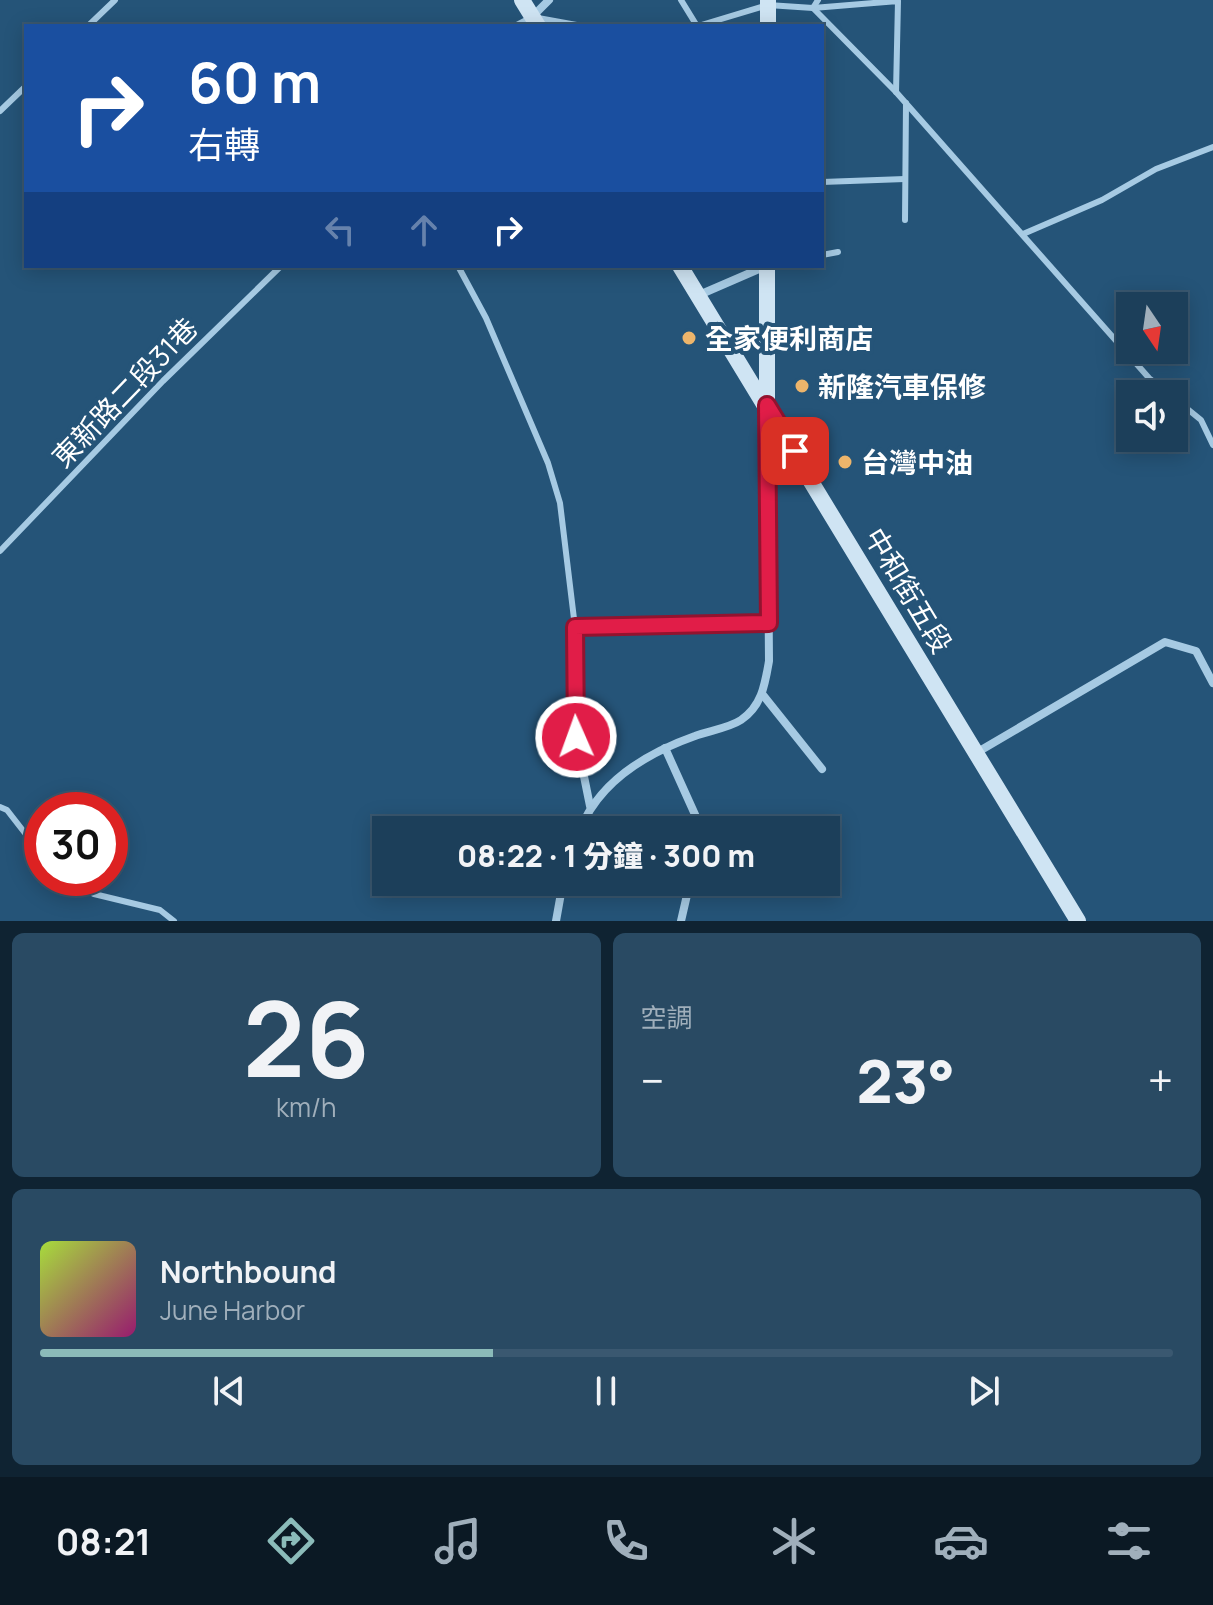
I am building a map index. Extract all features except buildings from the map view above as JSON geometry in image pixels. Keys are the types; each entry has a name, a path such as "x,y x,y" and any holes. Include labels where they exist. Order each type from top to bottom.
{"main road":[{"path":"522,0 534,14"},
{"path":"768,2 768,24"},
{"name":"中和街五段","path":"681,268 1078,921"},
{"path":"767,268 767,405"}],"street":[{"path":"534,14 549,0"},
{"path":"698,295 762,268"},
{"path":"586,816 590,806 626,770 665,748 741,720 763,695 769,661 767,405"},
{"path":"590,806 576,737 575,627 769,623"},
{"path":"975,753 1165,642 1196,651 1213,683"},
{"path":"763,695 822,769"},
{"path":"665,748 696,816"},
{"path":"556,921 560,896"},
{"path":"681,921 687,896"}],"lane":[{"path":"90,24 115,0"},
{"path":"681,0 697,24"},
{"path":"813,8 818,0"},
{"path":"704,24 768,2 813,8 898,1 896,92"},
{"path":"813,8 896,92 1152,380"},
{"path":"534,14 574,24"},
{"path":"0,111 24,88"},
{"path":"905,220 906,103"},
{"path":"1023,234 1102,200 1156,169 1213,147"},
{"path":"824,182 905,179"},
{"path":"824,255 838,252"},
{"name":"東新路二段31巷","path":"0,551 163,381 279,268"},
{"path":"459,268 486,318 548,463 560,503 575,627"},
{"path":"1188,409 1201,420 1213,445"},
{"path":"0,807 7,810 24,832"},
{"path":"102,896 160,910 174,921"}],"place":[{"name":"全家便利商店","path":"689,338"},
{"name":"新隆汽車保修","path":"802,386"},
{"name":"台灣中油","path":"845,462"}],"route":[{"path":"576,737 575,627 769,623 767,405 795,451"}]}
